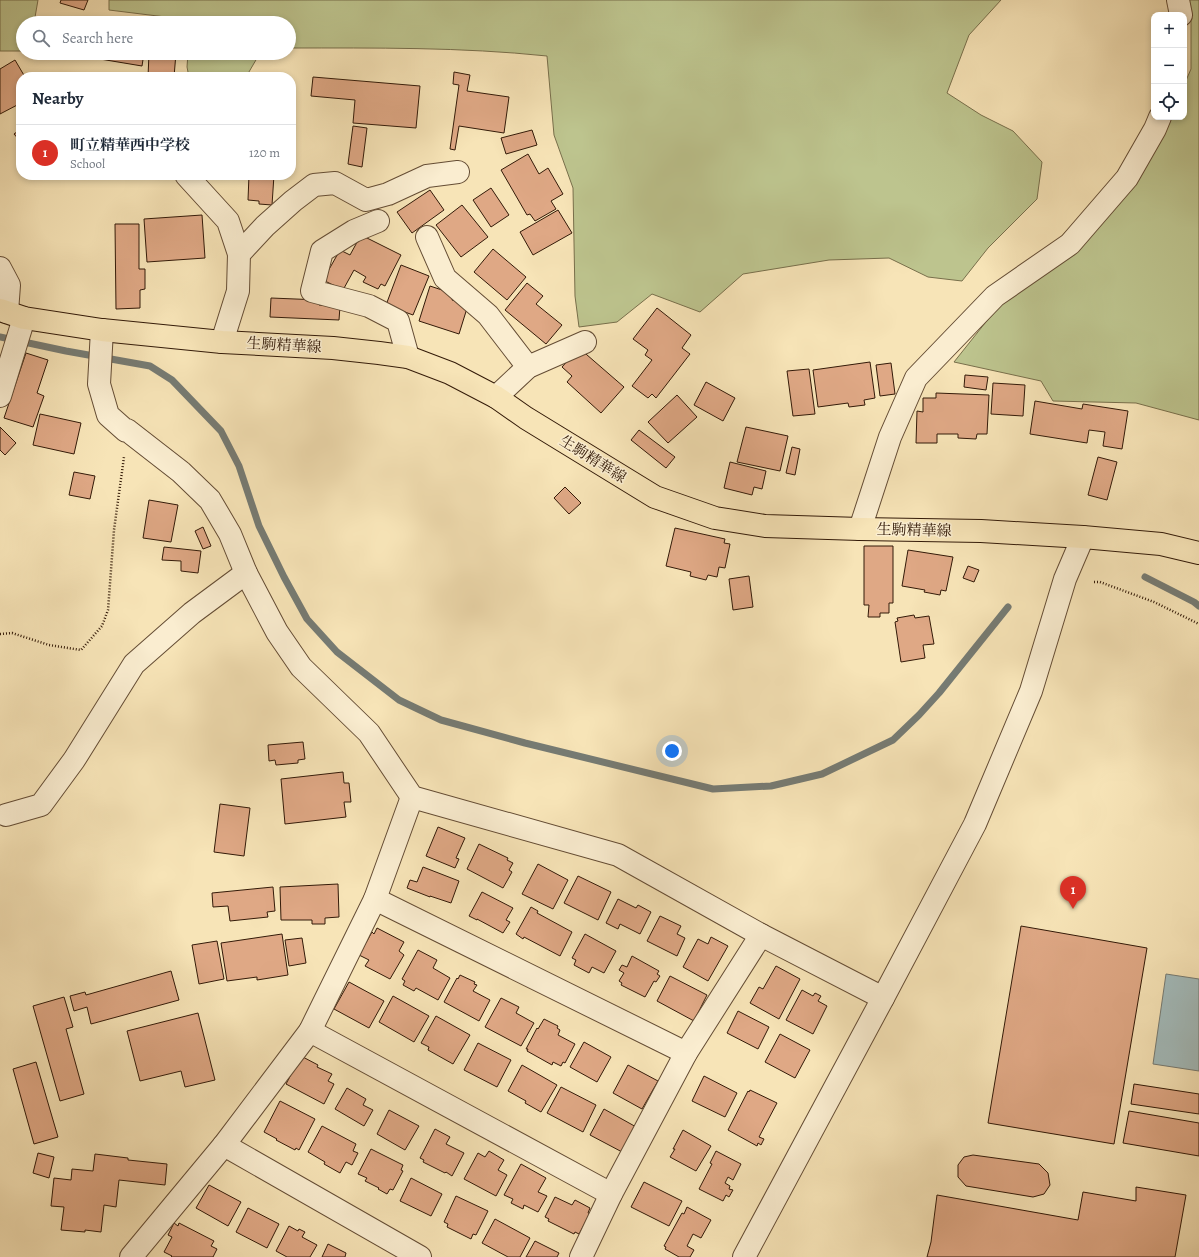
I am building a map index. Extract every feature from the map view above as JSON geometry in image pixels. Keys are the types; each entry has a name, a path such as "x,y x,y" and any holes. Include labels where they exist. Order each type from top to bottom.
{"main road":[{"name":"生駒精華線","path":"10,313 102,330 222,342 379,352 408,357 450,373 496,397 526,418 655,497 715,518 765,526 980,531 1083,537 1161,544 1199,553"}],"street":[{"path":"1178,0 1180,12"},
{"path":"860,529 890,437 916,378 995,296 1070,244 1127,178 1159,120"},
{"path":"239,254 271,221 293,201 314,185 335,182 366,200 388,194 427,176 458,172"},
{"path":"191,180 228,221 239,254 238,291 222,342"},
{"path":"378,221 354,231 322,251 312,291 369,306 398,321 408,357"},
{"path":"427,237 445,278 488,315 528,367"},
{"path":"0,268 9,284 10,313 0,396"},
{"path":"102,330 99,384 108,415 126,431 127,430 180,472 210,500 230,534 246,573 277,632 301,667 368,733 412,797 618,855 761,935 883,998"},
{"path":"496,397 528,367 585,342"},
{"path":"744,1257 975,824 1031,691 1065,579 1083,537"},
{"path":"6,815 41,805 74,760 134,664 192,614 246,573"},
{"path":"131,1257 224,1145 310,1031 375,899 412,797"},
{"path":"375,899 686,1053"},
{"path":"581,1257 611,1194 686,1053 761,935"},
{"path":"310,1031 611,1194"},
{"path":"224,1145 420,1257"}],"path":[{"path":"0,634 12,633 49,645 81,650 102,626 108,610 114,530 127,430"},
{"path":"1094,582 1100,582 1154,602 1199,624"}],"green space":[{"path":"0,0 38,0 35,16 16,16 16,51 0,51"},
{"path":"109,0 1001,0 969,35 947,93 981,115 1013,131 1042,162 1037,199 988,248 962,281 928,277 889,258 829,260 743,274 700,312 652,294 617,322 579,327 575,296 573,188 554,135 547,56 482,51 386,48 296,48 296,16 158,16 109,10"},
{"path":"1188,0 1199,0 1199,420 1136,403 1053,401 1041,381 954,362 1001,303 1167,120 1187,120 1187,78 1191,69 1191,18"},
{"path":"188,60 256,60 249,72 188,72"}],"water":[{"path":"1166,974 1199,979 1199,1071 1153,1064"}],"building":[{"path":"61,0 88,0 84,10 60,3"},
{"path":"15,60 22,72 16,72 16,106 0,114 0,69"},
{"path":"106,60 143,60 142,66"},
{"path":"149,60 175,60 174,72 148,72"},
{"path":"454,72 470,75 467,91 509,97 504,133 459,126 455,150 450,149 459,85 453,84"},
{"path":"313,77 420,86 416,128 353,123 355,100 311,96"},
{"path":"353,126 367,128 362,167 348,164"},
{"path":"532,130 537,145 506,154 501,138"},
{"path":"528,154 539,174 548,168 563,194 551,201 556,209 535,221 530,214 527,215 501,170"},
{"path":"249,180 274,180 272,205 259,204 259,201 248,200"},
{"path":"491,188 509,215 491,227 473,200"},
{"path":"430,190 444,210 412,233 397,212"},
{"path":"462,205 488,237 461,257 436,225"},
{"path":"558,210 572,233 533,255 520,232"},
{"path":"202,215 205,258 147,262 144,219"},
{"path":"115,224 139,224 139,269 145,269 145,289 140,290 140,308 116,309"},
{"path":"361,235 401,255 385,286 381,284 378,289 363,282 366,277 354,270 343,290 323,280 340,250 350,255"},
{"path":"493,249 526,277 507,300 474,272"},
{"path":"401,265 429,276 413,315 386,305"},
{"path":"527,283 543,296 536,304 562,325 546,344 505,310"},
{"path":"430,286 454,294 452,300 468,305 459,334 419,321"},
{"path":"271,298 320,300 319,305 340,306 339,320 270,317"},
{"path":"657,308 691,335 682,348 690,354 656,398 652,394 648,398 632,386 652,360 645,355 648,350 633,339"},
{"path":"579,348 624,387 601,413 567,382 572,376 562,367"},
{"path":"26,353 48,360 37,393 44,396 33,427 4,418"},
{"path":"870,362 875,398 864,400 865,405 849,407 848,403 818,407 813,370"},
{"path":"891,363 895,394 880,396 876,365"},
{"path":"809,369 815,414 793,416 787,371"},
{"path":"965,375 988,377 986,390 964,387"},
{"path":"706,382 735,398 723,421 694,405"},
{"path":"993,383 1025,385 1023,416 991,414"},
{"path":"936,393 989,395 987,434 977,434 976,439 958,438 958,434 937,434 937,443 916,443 917,411 923,412 923,398 936,398"},
{"path":"677,395 697,417 668,443 648,422"},
{"path":"1035,401 1082,409 1083,404 1128,411 1122,449 1103,446 1105,432 1089,430 1087,443 1030,434"},
{"path":"40,414 81,423 74,454 33,445"},
{"path":"0,427 16,443 5,455 0,450"},
{"path":"746,427 788,436 780,471 737,462"},
{"path":"639,430 675,457 666,468 631,440"},
{"path":"792,447 800,449 795,475 786,473"},
{"path":"1098,457 1117,462 1107,500 1088,495"},
{"path":"730,462 766,471 762,489 754,487 752,495 724,488"},
{"path":"74,472 95,476 90,499 69,495"},
{"path":"565,487 581,503 569,514 554,498"},
{"path":"149,500 178,505 171,542 143,538"},
{"path":"203,527 211,546 203,549 195,531"},
{"path":"675,528 725,539 724,543 730,544 725,568 719,567 717,577 708,575 706,580 690,576 691,572 666,566"},
{"path":"864,546 893,546 893,603 889,603 889,613 880,613 880,617 868,617 869,605 864,605"},
{"path":"164,547 201,551 198,573 181,571 181,561 162,560"},
{"path":"908,550 953,557 946,591 941,590 940,595 924,592 925,590 902,586"},
{"path":"968,566 979,570 974,582 963,578"},
{"path":"749,576 753,607 733,610 729,579"},
{"path":"914,615 915,618 929,616 934,644 923,645 925,658 901,662 895,622 898,621 897,618"},
{"path":"303,742 305,759 298,760 298,763 276,765 275,760 269,761 268,745"},
{"path":"343,772 344,783 349,783 351,802 344,802 346,817 285,824 281,779"},
{"path":"220,804 250,808 244,856 214,852"},
{"path":"438,827 465,838 456,858 459,859 455,868 426,856"},
{"path":"479,844 508,858 507,860 513,863 509,870 512,872 503,888 467,869"},
{"path":"538,864 568,880 553,909 522,894"},
{"path":"423,867 459,881 451,903 407,888 410,880 417,882"},
{"path":"578,876 611,892 598,920 564,903"},
{"path":"338,884 339,917 325,918 325,924 312,924 312,920 281,920 280,887"},
{"path":"273,887 275,911 267,912 268,917 230,921 228,906 213,907 212,893"},
{"path":"482,892 513,908 506,920 510,922 503,933 469,916"},
{"path":"618,899 636,908 638,905 651,912 640,934 620,924 618,929 606,923"},
{"path":"531,907 538,911 537,913 572,932 560,956 524,937 523,939 516,934"},
{"path":"660,916 681,926 677,934 685,938 677,956 647,941"},
{"path":"1021,926 1147,948 1114,1144 988,1123"},
{"path":"377,928 404,942 399,951 404,955 390,979 365,966 369,960 359,955 372,932 374,934"},
{"path":"282,934 288,975 257,980 257,977 227,981 221,943"},
{"path":"585,934 616,951 604,973 592,967 589,973 574,965 576,960 572,958"},
{"path":"711,937 728,946 708,981 683,967 698,939 708,944"},
{"path":"302,938 306,963 289,966 285,940"},
{"path":"217,941 224,979 199,984 192,945"},
{"path":"418,950 437,960 433,968 450,978 438,1000 416,988 414,991 403,985 405,981 402,979"},
{"path":"632,956 659,971 657,974 660,976 656,982 654,981 645,997 621,985 622,983 619,981 624,973 619,970 622,965 627,967"},
{"path":"776,966 800,979 779,1019 750,1003 759,987 763,989"},
{"path":"171,971 179,1000 91,1024 87,1007 74,1011 70,996 85,992 86,995"},
{"path":"460,975 475,982 474,984 477,985 473,991 490,1000 479,1021 444,1002"},
{"path":"670,976 707,995 694,1021 657,1001"},
{"path":"349,982 384,1001 369,1028 334,1009"},
{"path":"802,990 813,996 815,993 821,996 818,1001 827,1006 813,1034 786,1020"},
{"path":"393,996 429,1016 414,1042 379,1022"},
{"path":"64,997 73,1027 66,1029 84,1094 60,1101 33,1006"},
{"path":"501,998 519,1007 516,1013 534,1023 521,1046 485,1027"},
{"path":"738,1011 769,1027 758,1049 727,1033"},
{"path":"198,1013 215,1080 185,1087 181,1071 140,1081 127,1031"},
{"path":"436,1016 470,1035 453,1064 428,1050 429,1047 421,1043"},
{"path":"544,1019 558,1026 557,1028 560,1030 558,1035 575,1044 565,1063 563,1062 561,1066 553,1062 552,1065 526,1049 537,1028 538,1029"},
{"path":"780,1034 810,1050 795,1078 765,1062"},
{"path":"584,1042 611,1057 597,1082 570,1067"},
{"path":"478,1043 511,1060 497,1087 464,1070"},
{"path":"301,1056 318,1065 317,1067 332,1074 328,1081 334,1084 324,1104 286,1084"},
{"path":"36,1062 58,1137 34,1144 13,1069"},
{"path":"522,1065 557,1085 541,1112 525,1103 526,1101 508,1091"},
{"path":"628,1065 658,1081 642,1109 613,1093"},
{"path":"704,1076 737,1093 725,1117 692,1101"},
{"path":"1134,1084 1199,1094 1199,1114 1131,1104"},
{"path":"561,1087 596,1105 583,1132 547,1113"},
{"path":"347,1088 366,1099 363,1105 373,1110 364,1126 335,1109"},
{"path":"750,1090 777,1103 759,1137 764,1139 761,1145 758,1143 757,1146 728,1130 748,1091 749,1092"},
{"path":"280,1101 315,1119 299,1150 296,1148 295,1150 264,1132"},
{"path":"604,1109 638,1128 624,1153 590,1135"},
{"path":"389,1110 419,1126 405,1150 377,1134"},
{"path":"1129,1111 1199,1123 1199,1156 1123,1143"},
{"path":"322,1126 356,1144 353,1151 358,1153 352,1165 346,1162 340,1173 324,1164 325,1162 308,1152"},
{"path":"435,1129 450,1137 446,1144 464,1153 452,1176 423,1162 424,1160 420,1158"},
{"path":"683,1130 711,1146 696,1171 670,1157"},
{"path":"371,1149 403,1165 401,1170 403,1171 393,1190 390,1189 387,1194 365,1181 367,1178 358,1174"},
{"path":"489,1151 504,1160 498,1170 507,1175 496,1196 464,1179 478,1153 485,1157"},
{"path":"716,1151 741,1164 733,1180 728,1177 725,1183 730,1186 729,1189 733,1190 729,1197 726,1195 723,1201 699,1189 712,1164 710,1163"},
{"path":"38,1153 54,1157 49,1178 33,1173"},
{"path":"95,1154 128,1158 128,1160 167,1164 165,1185 119,1180 116,1207 104,1205 101,1232 61,1230 64,1207 51,1206 54,1178 71,1180 72,1169 93,1171"},
{"path":"973,1155 1039,1164 1048,1173 1050,1185 1044,1194 1033,1197 966,1186 958,1177 958,1165 964,1157"},
{"path":"521,1164 546,1178 538,1192 547,1196 538,1212 524,1205 523,1209 511,1203 513,1199 504,1195"},
{"path":"411,1178 442,1194 431,1216 400,1201"},
{"path":"644,1182 682,1201 669,1226 631,1207"},
{"path":"209,1185 241,1202 228,1226 196,1208"},
{"path":"1136,1187 1186,1195 1175,1257 927,1257 931,1242 937,1195 1078,1220 1083,1192 1136,1201"},
{"path":"456,1196 488,1211 476,1235 473,1234 471,1239 447,1227 448,1224 444,1222"},
{"path":"555,1197 572,1205 575,1200 590,1208 588,1213 590,1214 579,1234 575,1232 574,1234 548,1221 549,1219 545,1217"},
{"path":"687,1207 711,1220 701,1238 693,1234 687,1246 694,1250 690,1257 679,1257 665,1249 666,1247 664,1246 682,1213 684,1214"},
{"path":"248,1208 279,1224 267,1248 236,1232"},
{"path":"495,1219 530,1238 520,1257 508,1257 482,1243"},
{"path":"174,1223 178,1226 179,1223 214,1241 211,1246 217,1249 213,1257 171,1257 172,1256 164,1252 172,1237 168,1235"},
{"path":"289,1226 298,1231 299,1229 305,1232 302,1237 317,1245 310,1257 287,1257 276,1251"},
{"path":"535,1241 559,1253 557,1257 526,1257"},
{"path":"328,1244 346,1253 345,1257 322,1257"}],"waterway":[{"path":"0,337 66,351 150,366 172,380 221,431 239,466 259,526 284,577 307,619 337,652 399,700 441,720 525,743 713,789 771,786 822,774 893,740 939,693 1008,607"},
{"path":"1145,577 1199,606"}],"place":[{"name":"町立精華西中学校","path":"1073,909"}]}
